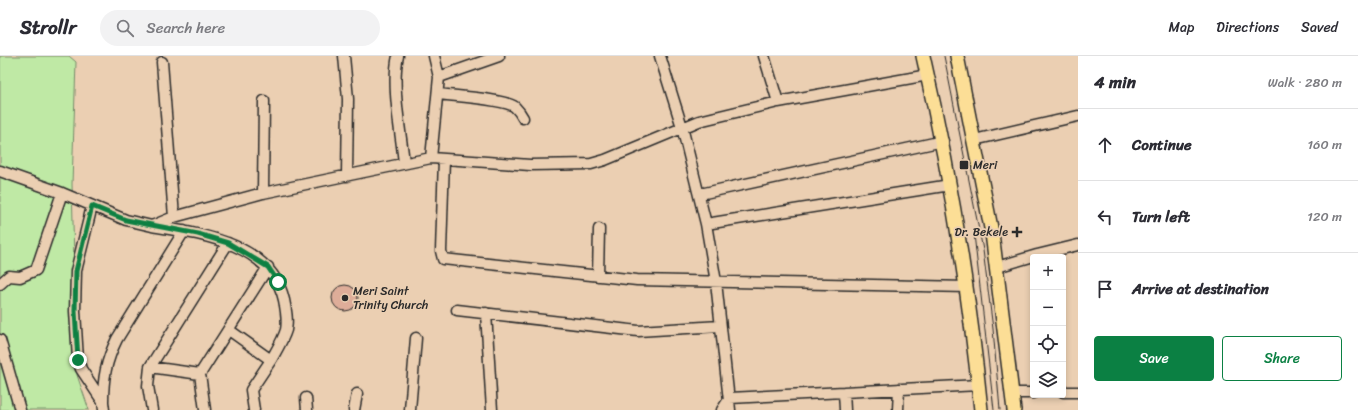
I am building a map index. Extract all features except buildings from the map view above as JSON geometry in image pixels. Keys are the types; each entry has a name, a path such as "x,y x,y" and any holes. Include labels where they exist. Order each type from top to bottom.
{"main road":[{"path":"923,56 943,141 967,287 981,410"},
{"path":"957,56 997,267 1014,410"}],"street":[{"path":"344,56 348,99 347,176"},
{"path":"398,56 396,83 404,163"},
{"path":"431,158 439,77 434,56"},
{"path":"439,77 499,56"},
{"path":"660,56 682,127 700,194 706,224 716,282 720,326 730,398 730,410"},
{"path":"764,56 778,102"},
{"path":"162,62 174,217"},
{"path":"152,226 174,217 263,193 431,158 530,164 591,164 605,160 699,121 778,102 928,75"},
{"path":"438,94 468,97 508,104 516,108 523,118"},
{"path":"263,193 264,101"},
{"path":"974,140 1078,116"},
{"path":"700,194 943,141"},
{"path":"444,159 441,244 443,259 637,280 967,287"},
{"path":"0,171 62,193 126,220 184,231 228,243 268,267 278,282 283,295 287,321 285,334 271,360 251,390 254,410"},
{"path":"706,224 950,185"},
{"path":"0,284 9,276 20,277 36,270 62,193"},
{"path":"92,206 76,271 75,311 78,360 81,369 104,406"},
{"path":"598,276 599,229"},
{"path":"104,406 103,378 111,350 184,231"},
{"path":"152,410 148,386 150,367 228,243"},
{"path":"997,267 1037,255 1078,246"},
{"path":"204,410 200,374 268,267"},
{"path":"457,310 642,332 720,326"},
{"path":"486,313 492,410"},
{"path":"229,330 271,360"},
{"path":"410,410 416,338"},
{"path":"0,340 20,410"},
{"path":"150,367 200,374"},
{"path":"730,398 979,385"},
{"path":"898,410 899,389"},
{"path":"844,392 845,410"},
{"path":"1066,392 1078,392"},
{"path":"1012,393 1030,393"},
{"path":"354,410 356,394"},
{"path":"306,398 307,410"},
{"path":"722,410 730,398"}],"green space":[{"path":"0,56 69,56 76,62 72,184 77,375 89,410 0,410"}],"tram line":[{"path":"944,56 983,250 993,329 1000,410"},
{"path":"974,234 994,410"}],"place":[{"name":"Meri","path":"964,165"},
{"name":"Dr. Bekele","path":"1017,232"},
{"name":"Meri Saint Trinity Church","path":"345,298"}],"route":[{"path":"78,360 75,311 76,271 92,206 126,220 198,234 228,243 246,252 268,267 278,282"}]}
